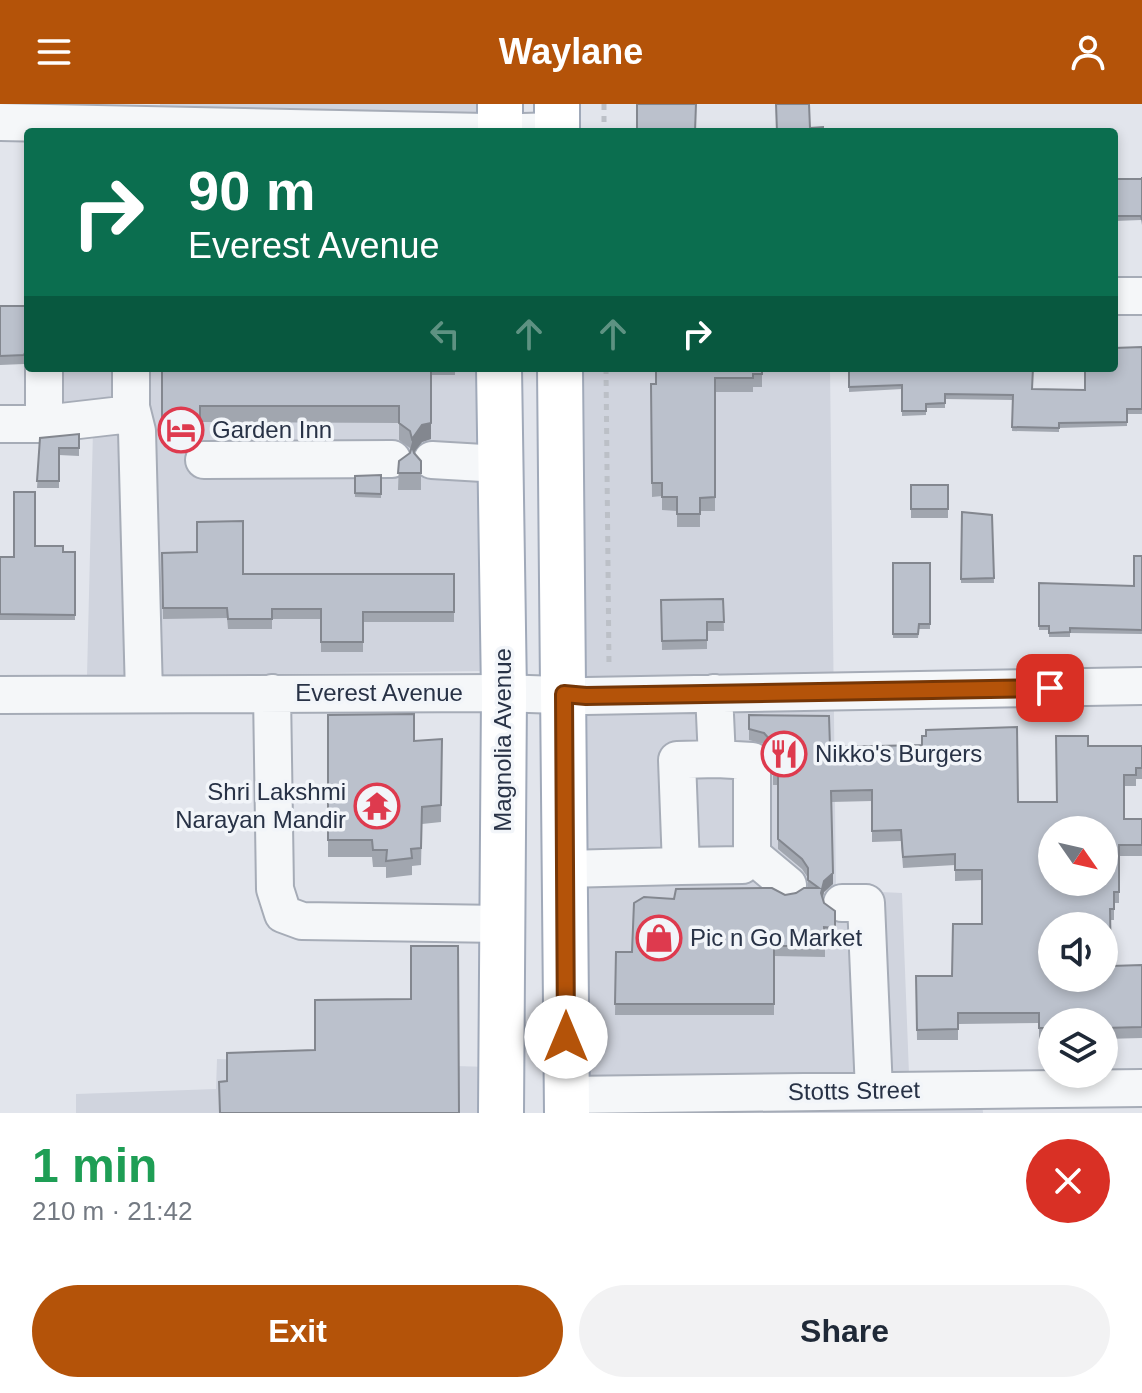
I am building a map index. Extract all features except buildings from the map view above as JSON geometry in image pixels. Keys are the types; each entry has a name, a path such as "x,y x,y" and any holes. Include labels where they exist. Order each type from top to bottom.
{"main road":[{"path":"500,104 500,128"},
{"path":"557,104 557,128"},
{"name":"Magnolia Avenue","path":"499,372 504,693 501,1113"},
{"path":"560,372 567,1104"}],"street":[{"path":"0,122 45,127 128,128 205,115 289,116 334,128"},
{"path":"1118,296 1142,296"},
{"path":"44,372 44,424"},
{"path":"131,372 131,407 137,431 144,694"},
{"path":"0,424 110,418 122,415 131,407"},
{"path":"204,460 392,459"},
{"path":"432,460 500,464"},
{"name":"Everest Avenue","path":"0,695 504,693 586,696 1142,686"},
{"path":"272,693 275,889 283,914 302,921 502,924"},
{"path":"714,693 717,759"},
{"path":"565,869 742,865 752,855 752,761 677,760 681,866"},
{"path":"752,855 788,885"},
{"path":"842,903 866,903 874,1091"},
{"name":"Stotts Street","path":"567,1104 740,1103 874,1091 970,1101 1142,1088"}],"path":[{"path":"604,104 604,128"},
{"path":"606,372 609,666"}],"shaded area":[{"path":"160,104 481,104 482,128 160,128"},
{"path":"33,372 484,372 486,671 87,676 93,430 33,430"},
{"path":"584,372 830,372 836,890 902,893 909,1074 980,1075 983,1113 587,1113"},
{"path":"217,1059 489,1067 489,1113 76,1113 76,1094 216,1089"}],"place":[{"name":"Garden Inn","path":"181,430"},
{"name":"Nikko's Burgers","path":"784,754"},
{"name":"Shri Lakshmi Narayan Mandir","path":"377,806"},
{"name":"Pic n Go Market","path":"659,938"}],"route":[{"path":"566,1037 564,694 1050,688"}]}
